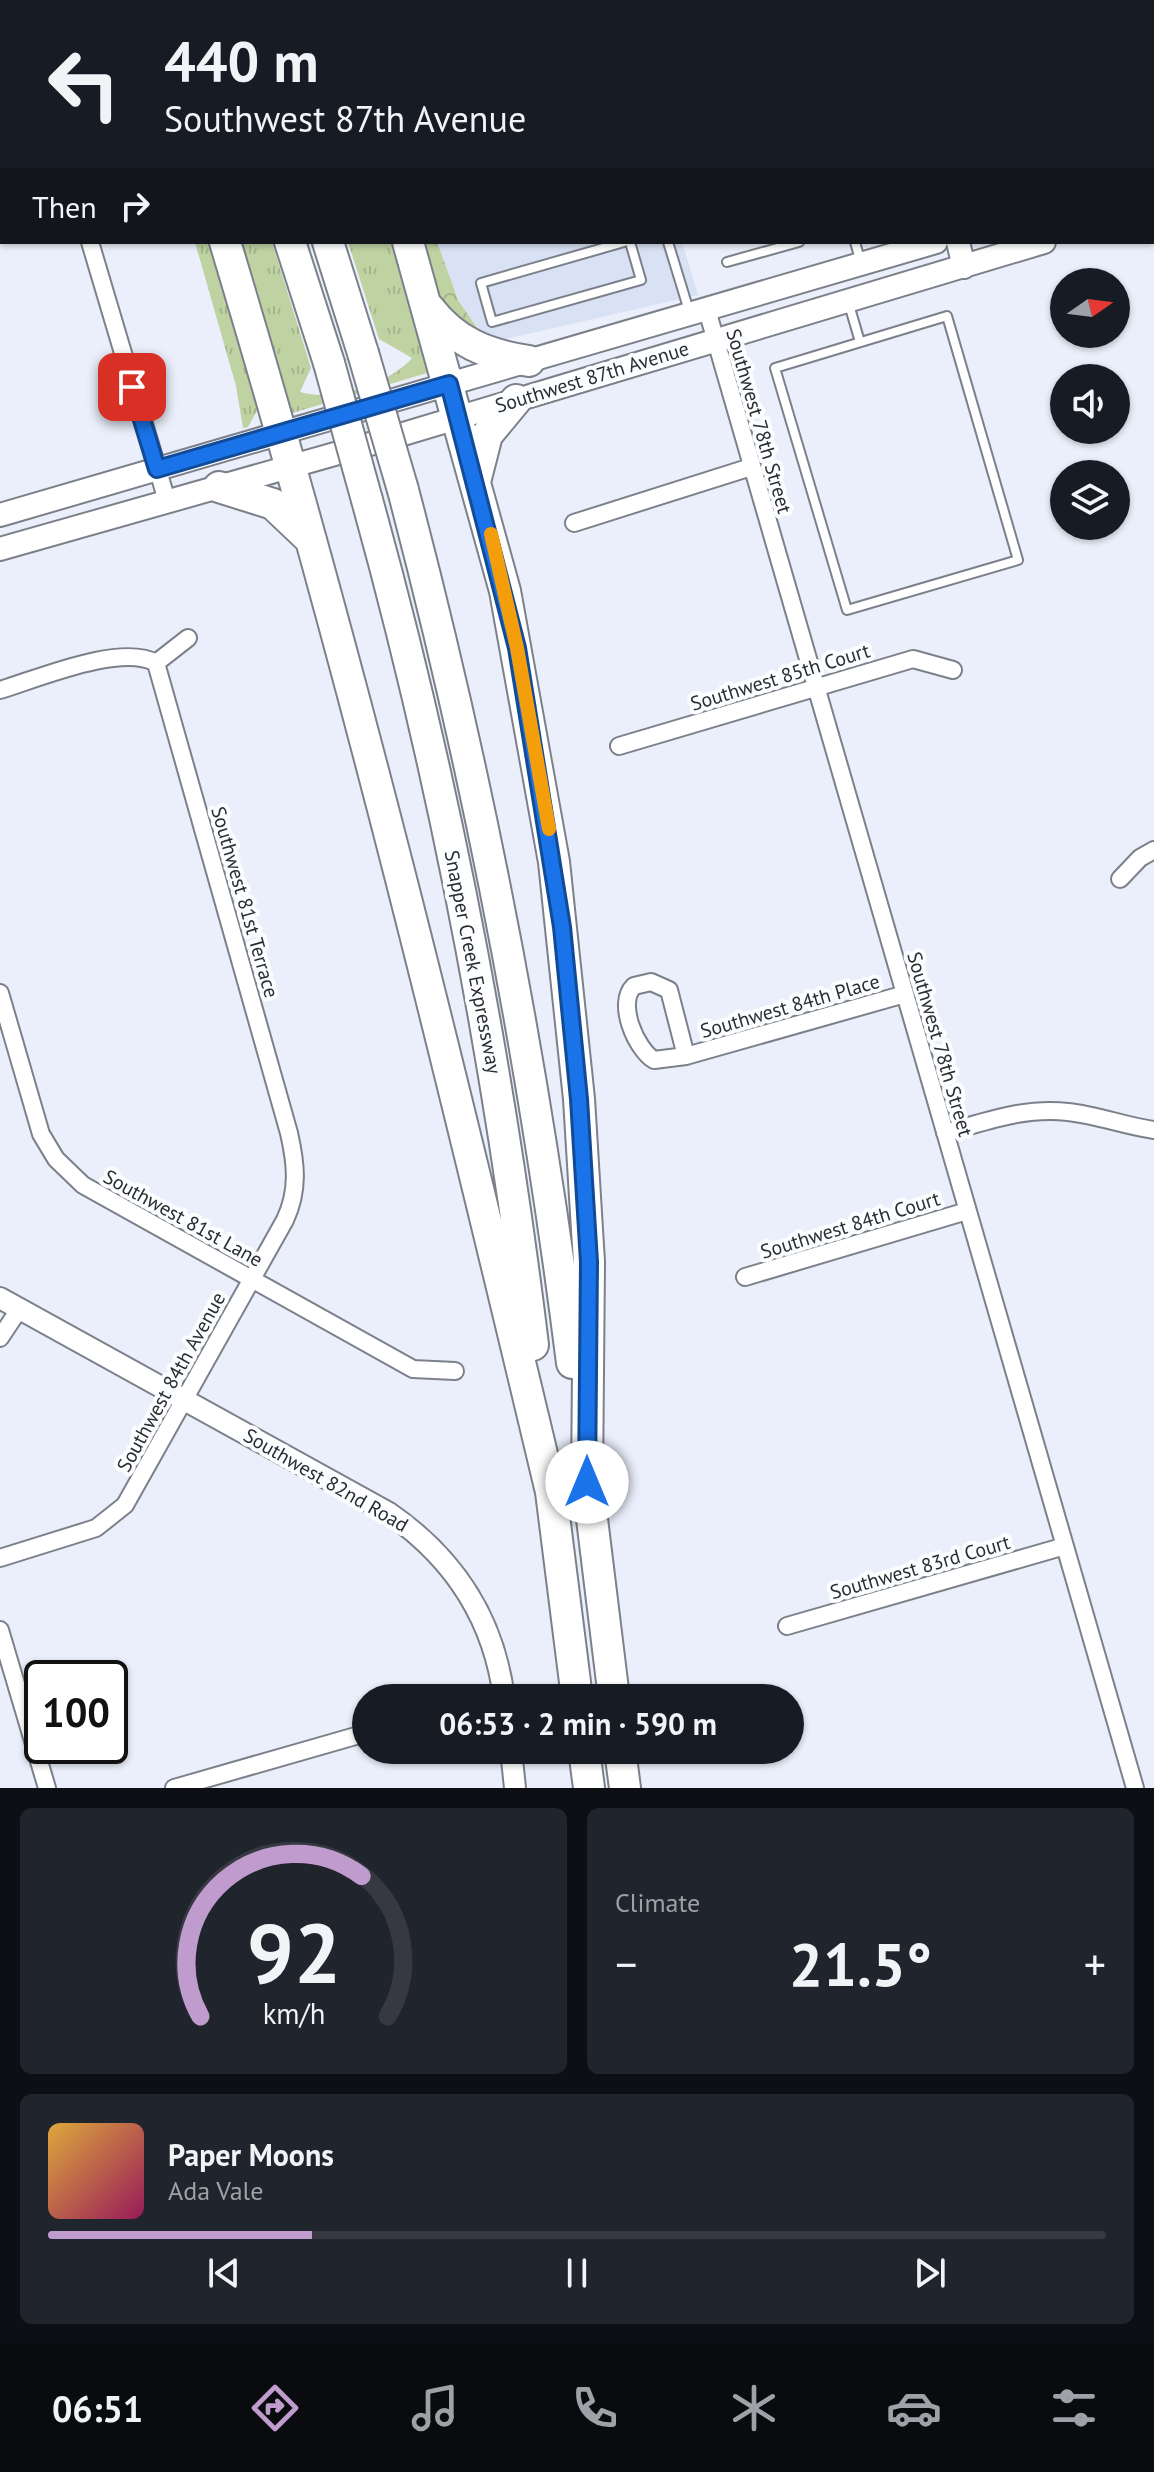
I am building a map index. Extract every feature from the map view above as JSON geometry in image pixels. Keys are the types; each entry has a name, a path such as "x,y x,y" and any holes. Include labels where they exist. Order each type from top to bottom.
{"highway":[{"path":"226,244 293,467 454,1086 552,1496"},
{"name":"Snapper Creek Expressway","path":"291,244 329,363 367,500 429,743 470,941 516,1216 575,1684"},
{"name":"Snapper Creek Expressway","path":"329,244 403,490 445,651 509,950 551,1200 612,1684"},
{"path":"409,244 456,419 476,480 520,662 554,862 569,979 589,1262 587,1482"},
{"path":"426,304 439,321 466,343 500,357 529,361"},
{"path":"476,480 487,435 516,400"},
{"path":"219,487 273,504 312,542"},
{"path":"586,1764 589,1788"},
{"path":"622,1764 625,1788"}],"main road":[{"name":"Southwest 87th Avenue","path":"0,515 929,244"},
{"path":"958,244 964,267"},
{"name":"Southwest 87th Avenue","path":"0,549 293,467 1038,244"}],"street":[{"path":"91,244 167,501"},
{"name":"Southwest 78th Street","path":"698,312 716,339 1135,1788"},
{"path":"574,523 751,467"},
{"path":"0,690 113,659 142,656 156,663 188,638"},
{"name":"Southwest 85th Court","path":"619,746 913,659 953,670"},
{"name":"Southwest 81st Terrace","path":"156,663 294,1152"},
{"path":"1120,879 1140,858 1154,850"},
{"name":"Southwest 84th Place","path":"686,1056 669,990 651,982 634,986 628,998 637,1045 654,1060 686,1056 905,994"},
{"name":"Southwest 81st Lane","path":"0,993 7,1042 41,1134 56,1159 83,1185 413,1369 455,1371"},
{"path":"945,1133 1041,1111 1081,1114 1154,1130"},
{"name":"Southwest 84th Avenue","path":"0,1558 80,1535 118,1512 130,1497 293,1201 296,1177 294,1152"},
{"name":"Southwest 84th Court","path":"745,1277 967,1211"},
{"name":"Southwest 82nd Road","path":"0,1298 18,1311 185,1399 405,1524 443,1558 481,1615 495,1651 497,1684"},
{"path":"0,1338 18,1311"},
{"name":"Southwest 83rd Court","path":"787,1626 1065,1546"},
{"path":"0,1630 47,1788"},
{"path":"174,1788 195,1785 352,1737"},
{"path":"512,1764 515,1788"}],"lane":[{"path":"620,244 481,283 492,322 641,280 628,244"},
{"path":"669,244 698,312"},
{"path":"727,262 792,244"},
{"path":"856,244 861,264"},
{"path":"848,301 860,342"},
{"path":"947,316 1018,560 847,610 775,368 860,342 947,316"}],"shaded area":[{"path":"438,244 683,244 698,295 502,340 481,334 474,327 448,280"}],"green space":[{"path":"196,244 214,244 259,407 248,427 243,428 236,386"},
{"path":"241,244 273,244 311,368 300,392 328,395 376,383 412,358 379,339 349,244 400,244 434,371 289,414"},
{"path":"421,244 438,244 458,300 481,334 440,307"}],"slow traffic":[{"path":"491,534 517,648 549,829"}],"route":[{"path":"132,387 157,469 449,384 456,419 491,535 517,648 543,790 569,979 589,1262 587,1482"}]}
